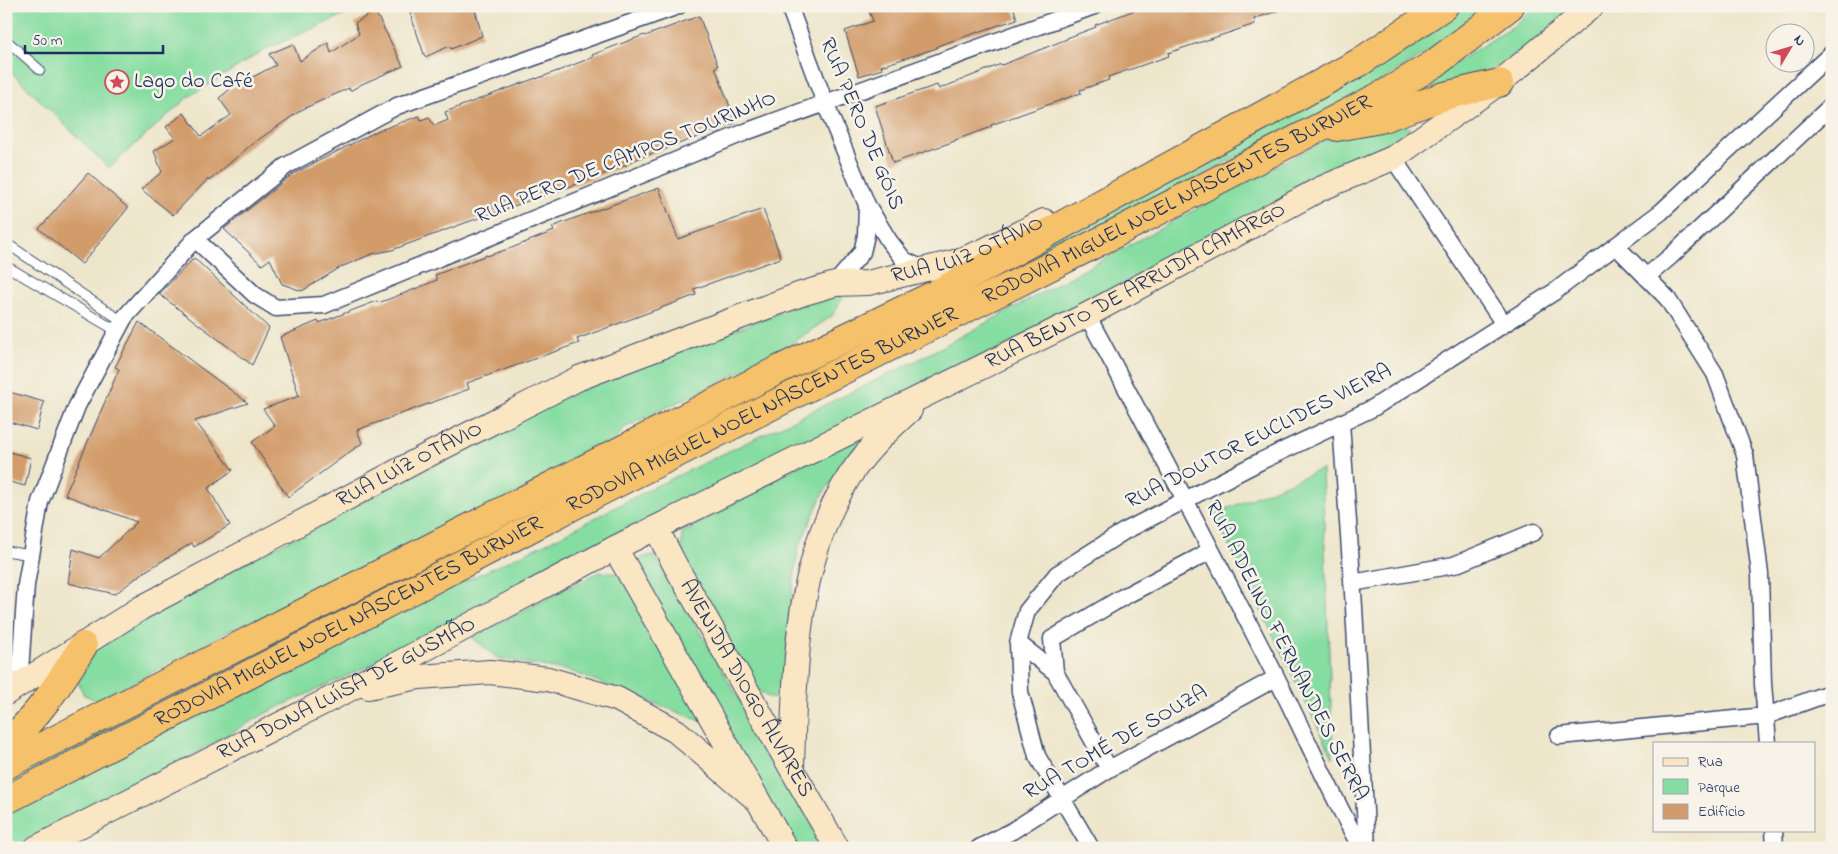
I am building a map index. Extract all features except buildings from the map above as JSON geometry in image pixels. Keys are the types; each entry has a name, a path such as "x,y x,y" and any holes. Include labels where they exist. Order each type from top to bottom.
{"highway":[{"name":"RODOVIA MIGUEL NOEL NASCENTES BURNIER","path":"6,765 734,393 936,294 1360,62 1444,6"},
{"name":"RODOVIA MIGUEL NOEL NASCENTES BURNIER","path":"6,800 407,594 601,491 1099,241 1384,94 1434,64 1510,6"},
{"path":"1304,134 1380,119 1444,96 1499,83"},
{"path":"6,744 23,730 48,699 83,646"}],"street":[{"path":"13,689 26,585 40,502 77,406 119,326 195,239 286,166 397,106 678,6"},
{"name":"RUA PERO DE GÓIS","path":"790,6 825,103 867,205 889,241 904,260 925,270"},
{"name":"RUA PERO DE CAMPOS TOURINHO","path":"195,239 255,295 276,308 324,305 748,131 1094,6"},
{"name":"RUA BENTO DE ARRUDA CAMARGO","path":"656,528 1088,315 1320,189 1393,158 1499,83 1592,6"},
{"name":"RUA DOUTOR EUCLIDES VIEIRA","path":"1091,848 1037,756 1020,692 1018,643 1027,611 1057,574 1123,532 1261,461 1373,408 1554,292 1661,212 1832,53"},
{"path":"1646,277 1671,256 1832,105"},
{"path":"1393,158 1504,324"},
{"name":"RUA LUÍZ OTÁVIO","path":"13,689 150,604 422,458 579,378 766,306 835,284 868,283 955,262 981,252 1045,220 1098,204"},
{"name":"RUA LUÍZ OTÁVIO","path":"835,284 862,252 866,235 867,205"},
{"path":"1616,246 1667,298 1715,374 1745,455 1760,574 1763,684 1768,742"},
{"name":"RUA ADELINO FERNANDES SERRA","path":"1088,315 1185,500 1276,678 1338,807 1361,848"},
{"path":"792,768 800,634 806,587 822,530 843,486 874,444 927,395"},
{"path":"1341,423 1367,848"},
{"name":"RUA DONA LUÍSA DE GUSMÃO","path":"36,848 344,692 656,528"},
{"name":"AVENIDA DIOGO ÁLVARES","path":"656,528 837,848"},
{"path":"1352,583 1454,565 1534,532"},
{"name":"AVENIDA DIOGO ÁLVARES","path":"615,548 785,848"},
{"path":"1054,672 1052,639 1124,597 1201,556 1210,549"},
{"path":"1018,643 1054,672 1109,769"},
{"path":"344,692 419,677 490,672 548,679 617,699 676,731 756,799"},
{"name":"RUA TOMÉ DE SOUZA","path":"979,848 1012,831 1109,769 1276,678"},
{"path":"1559,736 1766,716 1832,692"},
{"path":"992,848 1012,831"},
{"path":"1774,832 1775,848"}],"lane":[{"path":"6,40 40,70"},
{"path":"6,242 119,326"},
{"path":"6,266 119,326"},
{"path":"6,551 31,555"}],"green space":[{"name":"Lago do Café","path":"6,6 365,6 266,49 187,98 109,168 6,67"},
{"path":"1465,6 1491,6 1434,48 1362,93 6,786 6,772 1261,129 1414,45"},
{"path":"1537,6 1577,6 1567,16 1509,59 1483,74 1432,90 1436,75 1512,27"},
{"path":"1403,123 1411,129 1309,186 976,361 427,639 266,713 175,765 10,848 6,848 6,811 394,614 551,541 650,489 912,363 1322,141 1364,129"},
{"path":"830,293 843,298 832,316 773,356 624,428 614,442 264,624 242,624 124,688 96,700 84,695 76,678 91,651 164,605 575,392"},
{"path":"890,416 851,456 823,493 798,549 789,615 786,679 779,698 770,698 758,691 681,562 682,533"},
{"path":"1322,469 1333,758 1214,514"},
{"path":"655,555 826,848 794,848 635,567 643,557"},
{"path":"599,572 622,574 706,723 570,671 497,658 472,637"}],"place":[{"name":"Lago do Café","path":"117,82"}]}
